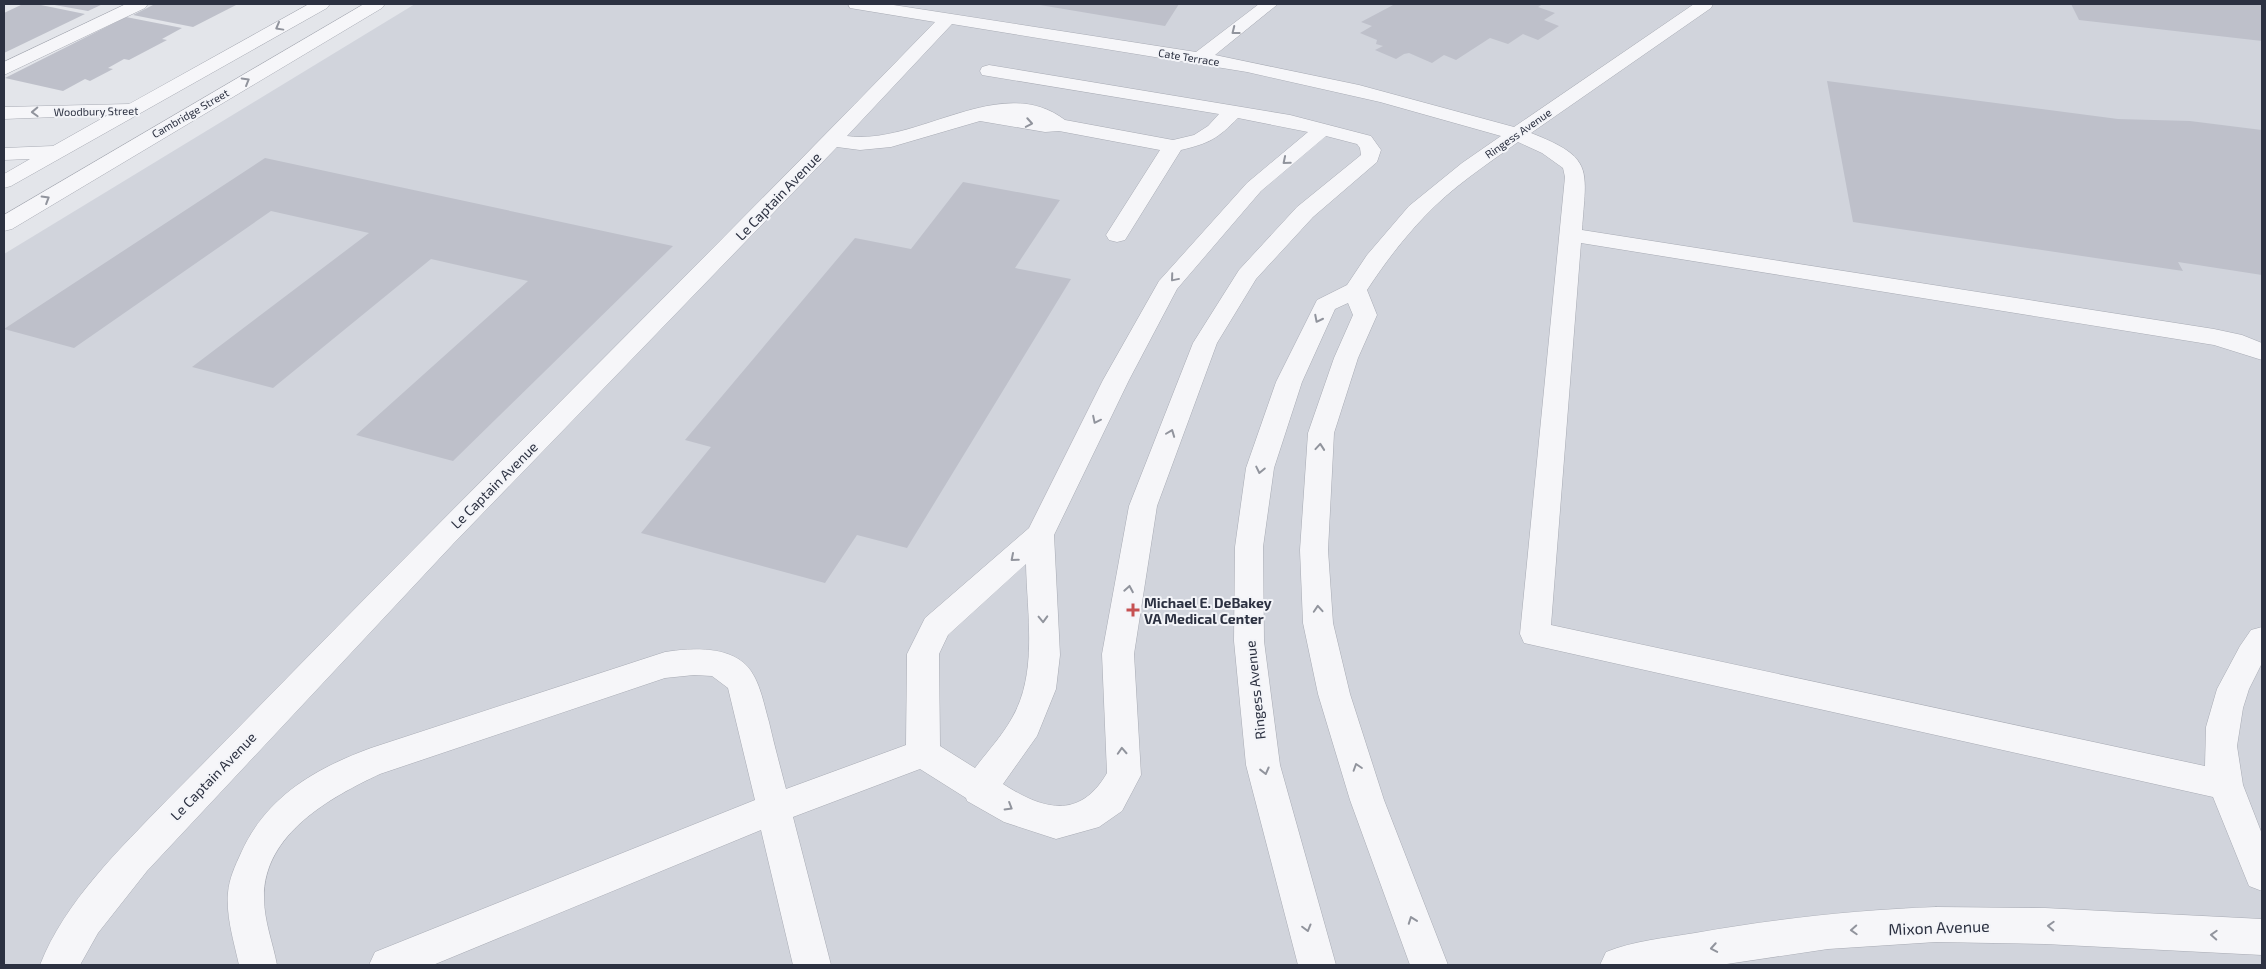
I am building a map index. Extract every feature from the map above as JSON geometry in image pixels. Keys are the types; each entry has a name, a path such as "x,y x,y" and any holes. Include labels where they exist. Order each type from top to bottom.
{"street":[{"path":"4,69 139,4"},
{"path":"4,182 321,4"},
{"name":"Cambridge Street","path":"4,224 376,4"},
{"name":"Cate Terrace","path":"856,4 1256,67 1368,93 1516,134 1557,153 1571,165 1575,172 1535,634 2226,785"},
{"path":"1200,58 1270,4"},
{"name":"Ringess Avenue","path":"1317,965 1263,765 1249,641 1249,547 1260,468 1289,382 1325,305 1355,290 1375,260 1417,211 1469,167 1705,4"},
{"name":"Le Captain Avenue","path":"59,965 85,920 134,859 443,536 832,140 947,19"},
{"path":"923,753 979,790 1016,811 1056,823 1087,816 1110,800 1124,775 1118,654 1143,506 1205,343 1247,275 1306,212 1370,158 1372,152 1370,146 1364,140 1323,129 1234,111 989,71"},
{"name":"Woodbury Street","path":"4,113 132,109 188,114"},
{"path":"832,140 860,144 892,141 981,115 1045,126 1060,124 1173,146 1201,139 1215,130 1234,111"},
{"path":"923,753 923,654 928,640 936,627 1040,535 1116,380 1167,286 1254,187 1323,129"},
{"path":"4,154 56,152 147,138"},
{"path":"1117,235 1173,146"},
{"path":"1571,235 2214,337 2233,341 2260,354"},
{"path":"1355,290 1366,315 1346,358 1322,432 1314,550 1318,623 1334,694 1364,791 1429,965"},
{"path":"979,790 1025,726 1040,689 1044,655 1040,535"},
{"path":"2262,639 2236,678 2224,718 2222,760 2226,785 2262,874"},
{"path":"258,965 246,897 249,878 257,856 286,812 310,794 334,778 371,763 665,665 683,662 704,662 724,666 739,678 746,695 775,808 812,965"},
{"path":"388,965 775,808 923,753"},
{"name":"Mixon Avenue","path":"1619,965 1762,940 1829,931 1935,926 2031,924 2262,937"}],"shaded area":[{"name":"Michael E. DeBakey VA Medical Center","path":"415,4 2262,4 2262,965 4,965 4,254"}],"building":[{"path":"23,4 36,4 85,14 4,53 4,13"},
{"path":"49,4 103,4 88,11"},
{"path":"155,4 238,4 193,27 133,15"},
{"path":"1034,4 1179,4 1165,26"},
{"path":"1395,4 1543,4 1538,7 1555,13 1544,20 1559,26 1538,40 1523,34 1508,44 1490,38 1456,60 1444,55 1432,63 1409,53 1396,59 1375,50 1383,46 1376,44 1377,40 1360,33 1372,26 1361,22"},
{"path":"2071,4 2262,4 2262,41 2079,20"},
{"path":"126,17 182,28 162,39 167,40 129,60 124,59 108,68 113,69 90,81 85,79 63,91 5,78"},
{"path":"1827,81 2118,119 2190,121 2262,130 2262,275 2178,262 2183,271 1853,222"},
{"path":"265,158 673,246 453,461 356,435 528,281 431,259 273,388 192,367 369,233 271,211 74,348 4,329"},
{"path":"963,182 1060,200 1015,268 1071,279 907,548 857,535 825,583 641,533 711,447 685,440 855,238 911,249"}],"place":[{"name":"Michael E. DeBakey VA Medical Center","path":"1133,610"}]}
